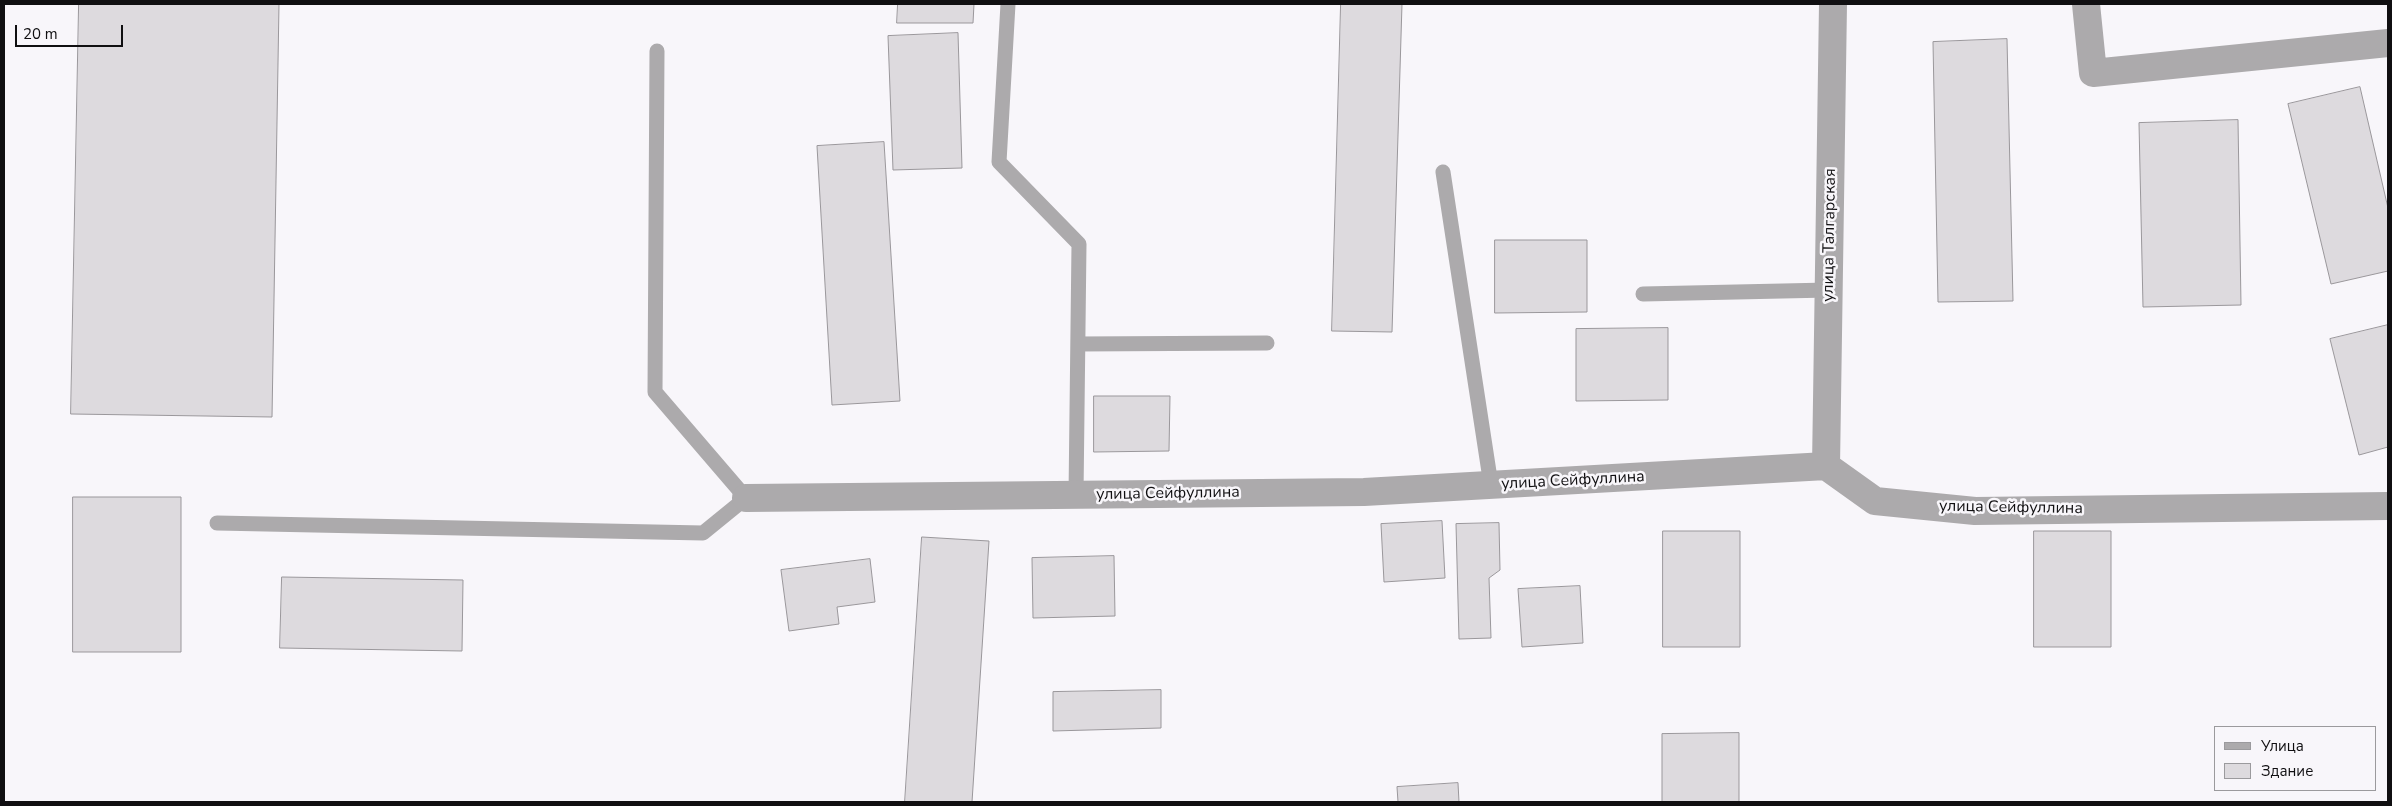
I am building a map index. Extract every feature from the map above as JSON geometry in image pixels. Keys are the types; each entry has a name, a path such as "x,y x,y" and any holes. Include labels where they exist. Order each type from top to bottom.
{"street":[{"name":"улица Талгарская","path":"1826,466 1833,4"},
{"path":"2082,7 2093,73 2388,43"},
{"name":"улица Сейфуллина","path":"746,498 1364,492 1826,466 1876,501 1975,511 2388,506"}],"lane":[{"path":"1008,4 999,162 1080,244 1076,495"},
{"path":"217,523 703,533 746,498 654,392 657,51"},
{"path":"1444,172 1491,485"},
{"path":"1643,294 1829,290"},
{"path":"1078,344 1267,343"}],"building":[{"path":"79,4 279,4 272,417 71,414"},
{"path":"898,4 974,4 973,23 897,23"},
{"path":"1341,4 1402,4 1392,332 1332,331"},
{"path":"958,33 962,168 893,170 888,36"},
{"path":"2007,39 2013,301 1938,302 1933,42"},
{"path":"2360,87 2388,208 2388,271 2331,284 2288,104"},
{"path":"2238,120 2241,305 2143,307 2139,123"},
{"path":"884,142 900,401 832,405 817,146"},
{"path":"1495,240 1587,240 1587,312 1495,313"},
{"path":"2388,325 2388,447 2359,455 2330,339"},
{"path":"1668,328 1668,400 1576,401 1576,329"},
{"path":"1094,396 1170,396 1169,451 1094,452"},
{"path":"73,497 181,497 181,652 73,652"},
{"path":"1442,521 1445,578 1384,582 1381,524"},
{"path":"1499,523 1500,570 1489,578 1491,638 1459,639 1456,524"},
{"path":"1663,531 1740,531 1740,647 1663,647"},
{"path":"2034,531 2111,531 2111,647 2034,647"},
{"path":"922,537 989,541 972,802 905,802"},
{"path":"1114,556 1115,616 1033,618 1032,558"},
{"path":"870,559 875,602 837,607 839,624 789,631 781,570"},
{"path":"282,577 463,580 462,651 280,648"},
{"path":"1580,586 1583,643 1522,647 1518,589"},
{"path":"1161,690 1161,728 1053,731 1053,692"},
{"path":"1739,733 1739,802 1662,802 1662,734"},
{"path":"1458,783 1459,802 1398,802 1397,787"}]}
